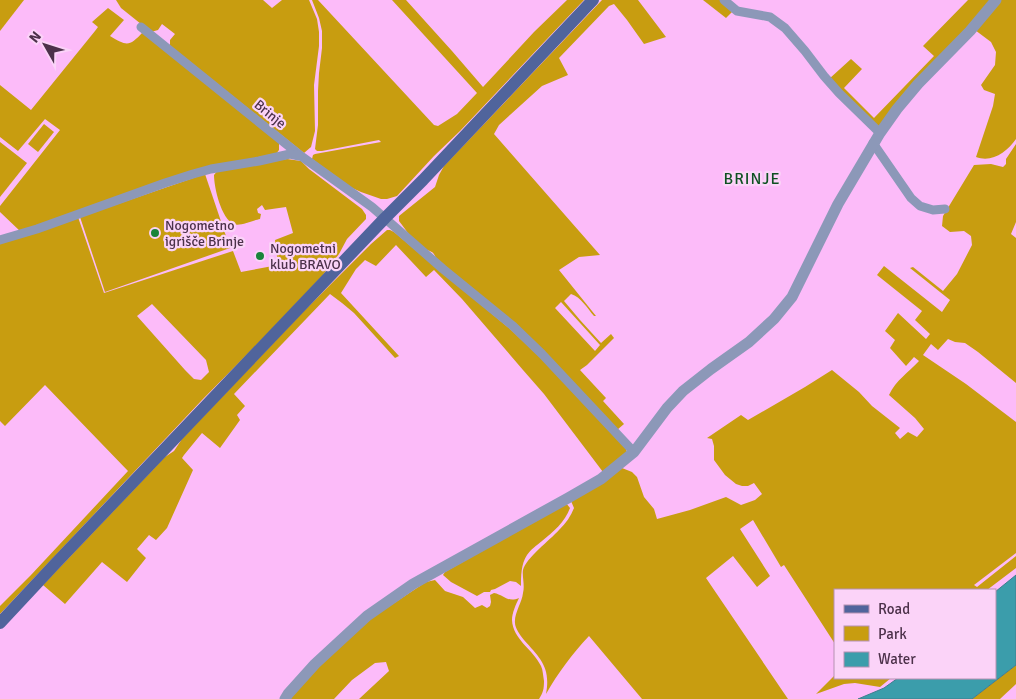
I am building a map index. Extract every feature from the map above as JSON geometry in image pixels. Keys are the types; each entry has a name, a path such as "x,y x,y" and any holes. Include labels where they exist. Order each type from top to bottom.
{"main road":[{"path":"0,624 56,562 593,0"}],"street":[{"path":"724,0 738,11 770,17 785,28 839,93 880,133"},
{"path":"285,699 315,664 367,616 413,584 600,479 634,452 667,408 683,391 749,342 774,319 792,297 838,204 873,143 897,109 918,84 970,31 996,0"},
{"name":"Brinje","path":"141,27 301,156 372,207 443,269 513,326 542,354 634,452"},
{"path":"873,143 911,198 920,206 934,210 945,209"},
{"path":"0,240 37,229 193,174 290,154 301,156"}],"green space":[{"path":"0,0 24,0 0,31"},
{"path":"116,0 263,0 272,8 282,0 309,0 317,19 319,32 314,85 315,131 311,147 304,153 170,46 170,40 175,34 162,24 158,30 151,32 121,8"},
{"path":"312,0 318,0 434,125 438,126 457,114 477,93 392,0 406,0 483,87 534,32 567,0 584,0 397,196 381,199 350,187 312,159 315,154 381,142 379,140 322,151 315,149 318,125 322,31"},
{"path":"602,0 638,0 666,37 644,44 614,4 609,6 559,58 568,75 542,86 499,125 494,134 600,255 579,257 559,270 596,316 575,295 571,294 564,301 601,343 611,334 614,338 580,370 606,398 603,401 624,424 617,430 436,259 431,251 417,243 399,221 399,216 435,187 444,166","holes":["561,302 600,345 595,351 555,308"]},
{"path":"703,0 721,0 733,11 726,18"},
{"path":"968,0 991,0 879,126 875,126 829,79 851,59 862,69 844,88 874,118 934,56 923,46"},
{"path":"1000,0 1016,0 1016,139 1004,152 988,159 976,157 993,106 995,94 984,90 981,85 995,65 996,52 991,42 975,30"},
{"path":"108,8 124,20 110,36 120,42 128,43 143,32 279,142 279,150 276,154 210,166 21,232 0,212 0,206 60,130 45,119 18,151 0,137 0,85 31,110 98,27 92,22"},
{"path":"44,124 54,132 38,152 28,144"},
{"path":"0,142 27,163 0,197"},
{"path":"1016,144 1016,222 1011,234 1016,238 1016,383 965,343 948,339 938,350 931,344 923,355 966,384 1016,422 1016,553 974,585 977,587 1016,556 1016,568 988,589 834,589 834,642 784,565 781,567 753,520 740,529 770,576 757,587 733,556 706,578 788,699 642,699 589,636 566,664 546,694 547,677 543,664 518,632 515,619 524,587 523,570 525,565 564,525 574,508 571,501 622,468 632,472 637,477 644,497 654,509 657,519 726,497 741,505 755,500 762,494 754,483 742,486 736,484 725,475 714,460 712,439 707,438 741,415 748,420 832,370 900,428 895,433 900,439 908,432 917,437 924,429 915,418 889,395 899,381 919,361 914,357 906,366 890,348 895,340 885,331 898,313 926,339 930,334 915,320 922,311 877,275 884,266 942,312 950,300 910,268 913,267 943,291 957,274 972,245 971,236 964,231 950,232 942,226 943,216 974,165 991,164 1003,167 1006,164 1006,159"},
{"path":"287,159 301,161 362,209 366,219 347,239 339,254 322,276 0,614 0,606 128,471 45,385 5,426 0,421 0,243 78,217 104,293 233,251 241,272 278,265 275,240 293,233 286,207 265,210 262,205 257,209 258,213 261,214 260,219 243,224 234,224 225,216 219,202 214,175 218,170","holes":["152,304 206,360 209,372 201,380 194,379 137,316"]},
{"name":"Nogometno igrišče Brinje","path":"205,174 230,248 105,292 80,217"},
{"path":"387,230 394,232 510,329 543,360 627,452 603,472 544,394 462,299 434,270 426,277 396,245 376,266 365,260 356,269 341,293 399,356 395,358 354,313 330,294 234,394 245,406 237,415 240,420 220,448 202,433 184,455 182,458 193,470 167,528 156,540 149,535 137,549 146,558 127,582 102,562 65,604 43,585 165,457 174,451 182,439 302,313"},
{"path":"566,503 570,508 562,522 532,549 525,559 521,586 516,582 510,581 490,592 484,592 477,596 451,582 443,575 445,572"},
{"path":"435,580 445,591 463,597 475,608 482,605 487,608 490,606 490,595 494,593 512,600 519,598 513,614 513,627 542,668 544,686 539,699 359,699 389,671 386,662 375,663 352,680 334,699 290,699 297,689 346,639 376,615 426,582"},
{"path":"1016,665 1016,684 1000,699 972,699"},
{"path":"834,676 834,679 890,679 880,687 855,683 844,684 816,694"}],"water":[{"path":"1016,575 1016,665 972,699 858,699 884,688 897,679 996,679 996,591"}],"place":[{"name":"Nogometno igrišče Brinje","path":"155,233"},
{"name":"Nogometni klub BRAVO","path":"260,256"}],"district":[{"name":"BRINJE","path":"752,179"}]}
